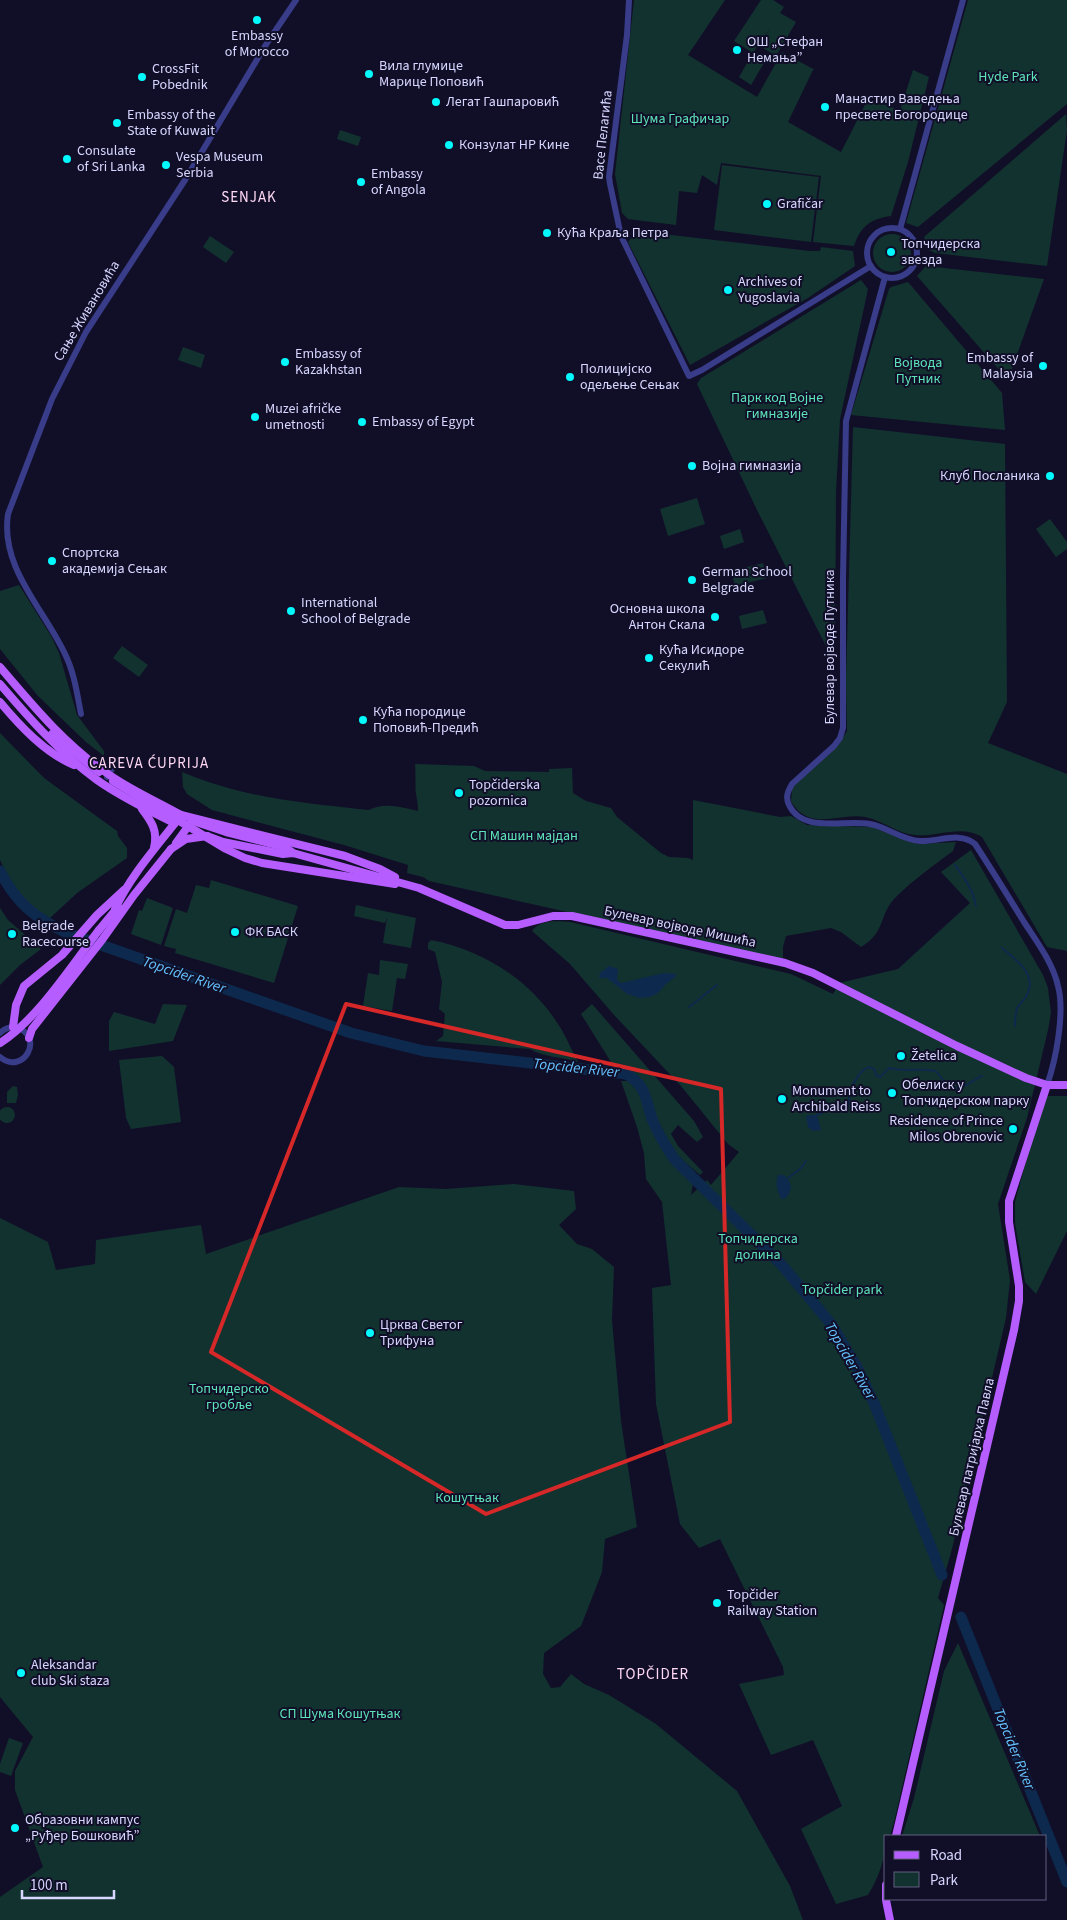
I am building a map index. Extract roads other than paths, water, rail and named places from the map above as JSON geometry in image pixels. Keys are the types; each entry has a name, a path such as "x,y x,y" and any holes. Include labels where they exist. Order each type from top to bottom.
{"main road":[{"name":"Булевар војводе Мишића","path":"0,667 49,724 87,759 124,784 192,821 285,847 293,853"},
{"path":"0,678 43,726 73,753 99,772"},
{"name":"Булевар војводе Мишића","path":"0,684 50,739 83,769 112,790 139,806 187,829 223,842 283,854 293,853 370,873 449,899 488,918 512,926 548,916 572,916 764,958 801,968 1001,1067 1047,1085"},
{"path":"0,702 28,732 57,757 83,769"},
{"path":"107,777 218,844 252,860 392,884 403,883"},
{"path":"139,806 155,828 154,849"},
{"path":"165,811 345,856 380,869 403,883"},
{"path":"0,1043 19,1029 35,1012 115,909 124,890 181,815"},
{"path":"29,1038 32,1029 54,1003 134,895 192,821"},
{"path":"171,849 186,840 207,836"},
{"path":"13,1027 19,995 31,979 66,950 97,915 124,890"},
{"path":"115,909 134,895"},
{"path":"1047,1085 1067,1085"},
{"name":"Булевар патријарха Павла","path":"896,1835 1014,1330 1019,1301 1019,1286 1009,1222 1009,1201 1047,1085"},
{"path":"886,1900 890,1920"}],"street":[{"name":"Сање Живановића","path":"81,714 68,659 60,642 21,582 11,560 5,530 8,514 52,399 86,332 185,180 267,42 296,0"},
{"name":"Васе Пелагића","path":"629,0 627,35 609,177 610,184 621,236 689,376 702,370 871,266"},
{"path":"900,229 963,0"},
{"path":"894,227 900,229 907,232 915,243 917,258 912,268 906,274 895,278 886,277 875,272 871,266 867,252 868,244 884,228 894,227"},
{"name":"Булевар војводе Путника","path":"886,277 846,421 843,728 840,738 834,746 792,784 787,799 797,815 803,820 810,822 868,823 919,841 960,838 974,843 1042,951 1057,982 1060,997 1060,1015 1053,1062 1047,1085"},
{"path":"107,777 112,769 113,760"},
{"path":"0,1032 13,1027 23,1031 29,1038 29,1050 24,1058 15,1062 1,1059"}],"water":[{"path":"609,966 618,969 617,980 621,983 664,973 676,974 658,993 650,997 640,998 627,994 607,978 599,978 600,973"},
{"path":"817,1115 821,1130 813,1131 808,1127 806,1116"},
{"path":"778,1175 784,1175 789,1180 791,1189 786,1198 781,1199 778,1193"}],"waterway":[{"path":"955,865 971,890 976,906"},
{"name":"Topcider River","path":"0,871 20,901 36,915 67,933 351,1033 424,1051 626,1074 633,1078 644,1094 654,1125 675,1160 781,1264 832,1325 857,1367 874,1403 942,1575"},
{"path":"1002,948 1025,970 1030,983 1029,990 1017,1009 1015,1026"},
{"path":"689,1007 717,985"},
{"path":"817,1115 836,1106 839,1110 849,1104 854,1082 869,1067 874,1069 876,1075 880,1077 889,1068 935,1071 946,1084 955,1088 960,1088 982,1076"},
{"path":"788,1178 800,1169 806,1161"},
{"name":"Topcider River","path":"961,1617 1067,1882"}],"place":[{"name":"Embassy of Morocco","path":"257,20"},
{"name":"ОШ „Стефан Немања”","path":"737,50"},
{"name":"Вила глумице Марице Поповић","path":"369,74"},
{"name":"CrossFit Pobednik","path":"142,77"},
{"name":"Легат Гашпаровић","path":"436,102"},
{"name":"Манастир Ваведења пресвете Богородице","path":"825,107"},
{"name":"Embassy of the State of Kuwait","path":"117,123"},
{"name":"Конзулат НР Кине","path":"449,145"},
{"name":"Consulate of Sri Lanka","path":"67,159"},
{"name":"Vespa Museum Serbia","path":"166,165"},
{"name":"Embassy of Angola","path":"361,182"},
{"name":"Grafičar","path":"767,204"},
{"name":"Кућа Краља Петра","path":"547,233"},
{"name":"Топчидерска звезда","path":"891,252"},
{"name":"Archives of Yugoslavia","path":"728,290"},
{"name":"Embassy of Kazakhstan","path":"285,362"},
{"name":"Embassy of Malaysia","path":"1043,366"},
{"name":"Полицијско одељење Сењак","path":"570,377"},
{"name":"Muzei afričke umetnosti","path":"255,417"},
{"name":"Embassy of Egypt","path":"362,422"},
{"name":"Војна гимназија","path":"692,466"},
{"name":"Клуб Посланика","path":"1050,476"},
{"name":"Спортска академија Сењак","path":"52,561"},
{"name":"German School Belgrade","path":"692,580"},
{"name":"International School of Belgrade","path":"291,611"},
{"name":"Основна школа Антон Скала","path":"715,617"},
{"name":"Кућа Исидоре Секулић","path":"649,658"},
{"name":"Кућа породице Поповић-Предић","path":"363,720"},
{"name":"Topčiderska pozornica","path":"459,793"},
{"name":"ФК БАСК","path":"235,932"},
{"name":"Belgrade Racecourse","path":"12,934"},
{"name":"Žetelica","path":"901,1056"},
{"name":"Обелиск у Топчидерском парку","path":"892,1093"},
{"name":"Monument to Archibald Reiss","path":"782,1099"},
{"name":"Residence of Prince Milos Obrenovic","path":"1013,1129"},
{"name":"Црква Светог Трифуна","path":"370,1333"},
{"name":"Topčider Railway Station","path":"717,1603"},
{"name":"Aleksandar club Ski staza","path":"21,1673"},
{"name":"Образовни кампус „Руђер Бошковић”","path":"15,1828"}],"district":[{"name":"SENJAK","path":"249,197"},
{"name":"CAREVA ĆUPRIJA","path":"149,763"},
{"name":"TOPČIDER","path":"653,1674"}],"park label":[{"name":"Hyde Park","path":"1008,77"},
{"name":"Шума Графичар","path":"680,119"},
{"name":"Војвода Путник","path":"918,372"},
{"name":"Парк код Војне гимназије","path":"777,406"},
{"name":"СП Машин мајдан","path":"524,836"},
{"name":"Топчидерска долина","path":"758,1248"},
{"name":"Topčider park","path":"842,1290"},
{"name":"Топчидерско гробље","path":"229,1398"},
{"name":"Кошутњак","path":"467,1498"},
{"name":"СП Шума Кошутњак","path":"340,1714"}]}
